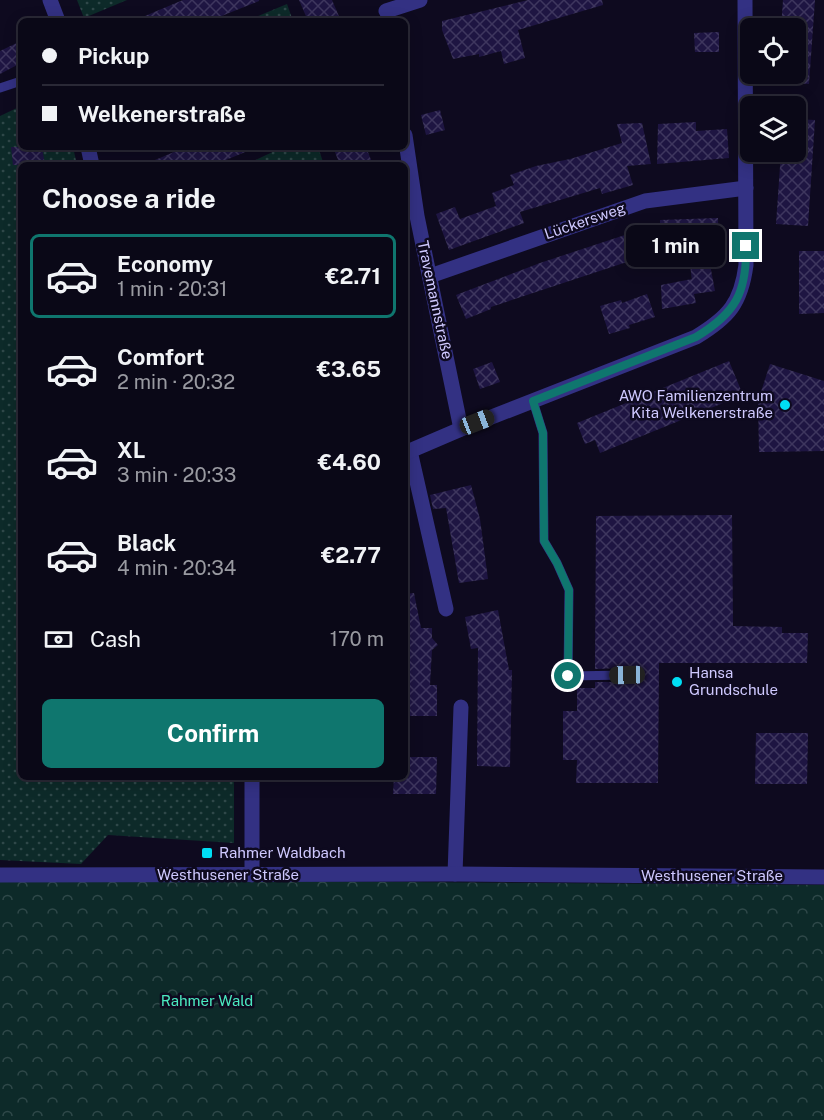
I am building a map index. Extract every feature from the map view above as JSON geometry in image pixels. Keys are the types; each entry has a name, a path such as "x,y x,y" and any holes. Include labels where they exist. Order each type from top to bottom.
{"street":[{"path":"50,0 57,18"},
{"path":"386,11 420,0"},
{"path":"446,609 408,452 696,337 727,315 736,303 744,285 746,265 745,0"},
{"name":"Travemannstraße","path":"407,150 417,216 461,429"},
{"name":"Lückersweg","path":"430,276 645,201 746,188"},
{"path":"455,874 461,707"},
{"path":"252,780 252,876"},
{"name":"Westhusener Straße","path":"0,875 455,874 824,877"}],"lane":[{"path":"0,88 18,82"},
{"path":"533,401 543,433 544,541 569,590 568,676 627,675"}],"green space":[{"path":"77,0 127,0 84,18"},
{"path":"287,4 292,18 253,18"},
{"path":"18,107 18,150 74,150 76,162 18,162 18,780 234,780 234,843 108,835 81,864 0,860 0,116"},
{"path":"277,150 319,150 323,162 251,162"},
{"name":"Rahmer Wald","path":"0,881 824,885 824,1120 0,1120"}],"building":[{"path":"183,0 259,0 216,18 140,18"},
{"path":"299,0 332,0 340,18 307,18"},
{"path":"528,0 602,0 603,5 518,30 525,58 504,64 501,51 479,57 479,54 453,59 442,30 442,21"},
{"path":"783,0 815,0 809,84 806,84 806,18 782,18"},
{"path":"719,32 719,52 695,52 694,33"},
{"path":"18,42 18,65 0,74 0,51"},
{"path":"440,110 445,130 426,135 421,115"},
{"path":"806,120 815,120 808,226 776,224 780,162 806,162"},
{"path":"696,122 696,131 727,129 729,158 657,164 658,124"},
{"path":"642,123 651,164 627,166 633,185 602,194 600,188 520,212 524,223 449,250 436,214 455,207 460,219 496,206 492,193 514,185 510,175 622,143 617,124"},
{"path":"11,147 18,147 18,150 42,150 44,162 18,162 18,165 13,165"},
{"path":"179,150 250,150 221,162 150,162"},
{"path":"334,150 367,150 372,162 339,162"},
{"path":"718,218 719,259 709,259 715,291 694,294 696,303 662,309 661,285 692,279 688,245 660,246 660,220"},
{"path":"628,234 636,259 491,307 491,309 466,319 456,295 540,263"},
{"path":"799,251 824,251 824,313 799,314"},
{"path":"647,294 655,317 609,334 600,306 621,300 622,303"},
{"path":"729,361 743,395 600,453 595,440 585,444 577,423"},
{"path":"492,362 500,382 480,389 473,369"},
{"path":"770,364 824,381 824,451 759,452 758,401"},
{"path":"471,485 480,519 488,579 459,583 446,508 433,509 430,495"},
{"path":"732,515 733,626 782,627 782,633 808,633 807,663 659,663 658,783 576,783 577,760 563,760 563,711 577,711 577,688 595,688 595,682 628,682 634,675 627,668 595,669 596,516"},
{"path":"414,593 421,628 432,628 432,638 438,645 432,650 430,685 437,685 437,716 408,716 408,594"},
{"path":"498,610 509,670 512,670 510,767 477,766 478,648 471,649 465,617"},
{"path":"756,733 808,733 807,784 755,784"},
{"path":"408,757 437,757 436,794 393,794 394,780 408,780"}],"place":[{"name":"AWO Familienzentrum Kita Welkenerstraße","path":"785,405"},
{"name":"Hansa Grundschule","path":"677,682"},
{"name":"Rahmer Waldbach","path":"207,853"}],"route":[{"path":"568,676 569,590 544,541 543,433 533,401 696,337 715,325 736,303 744,285 746,246"}]}
